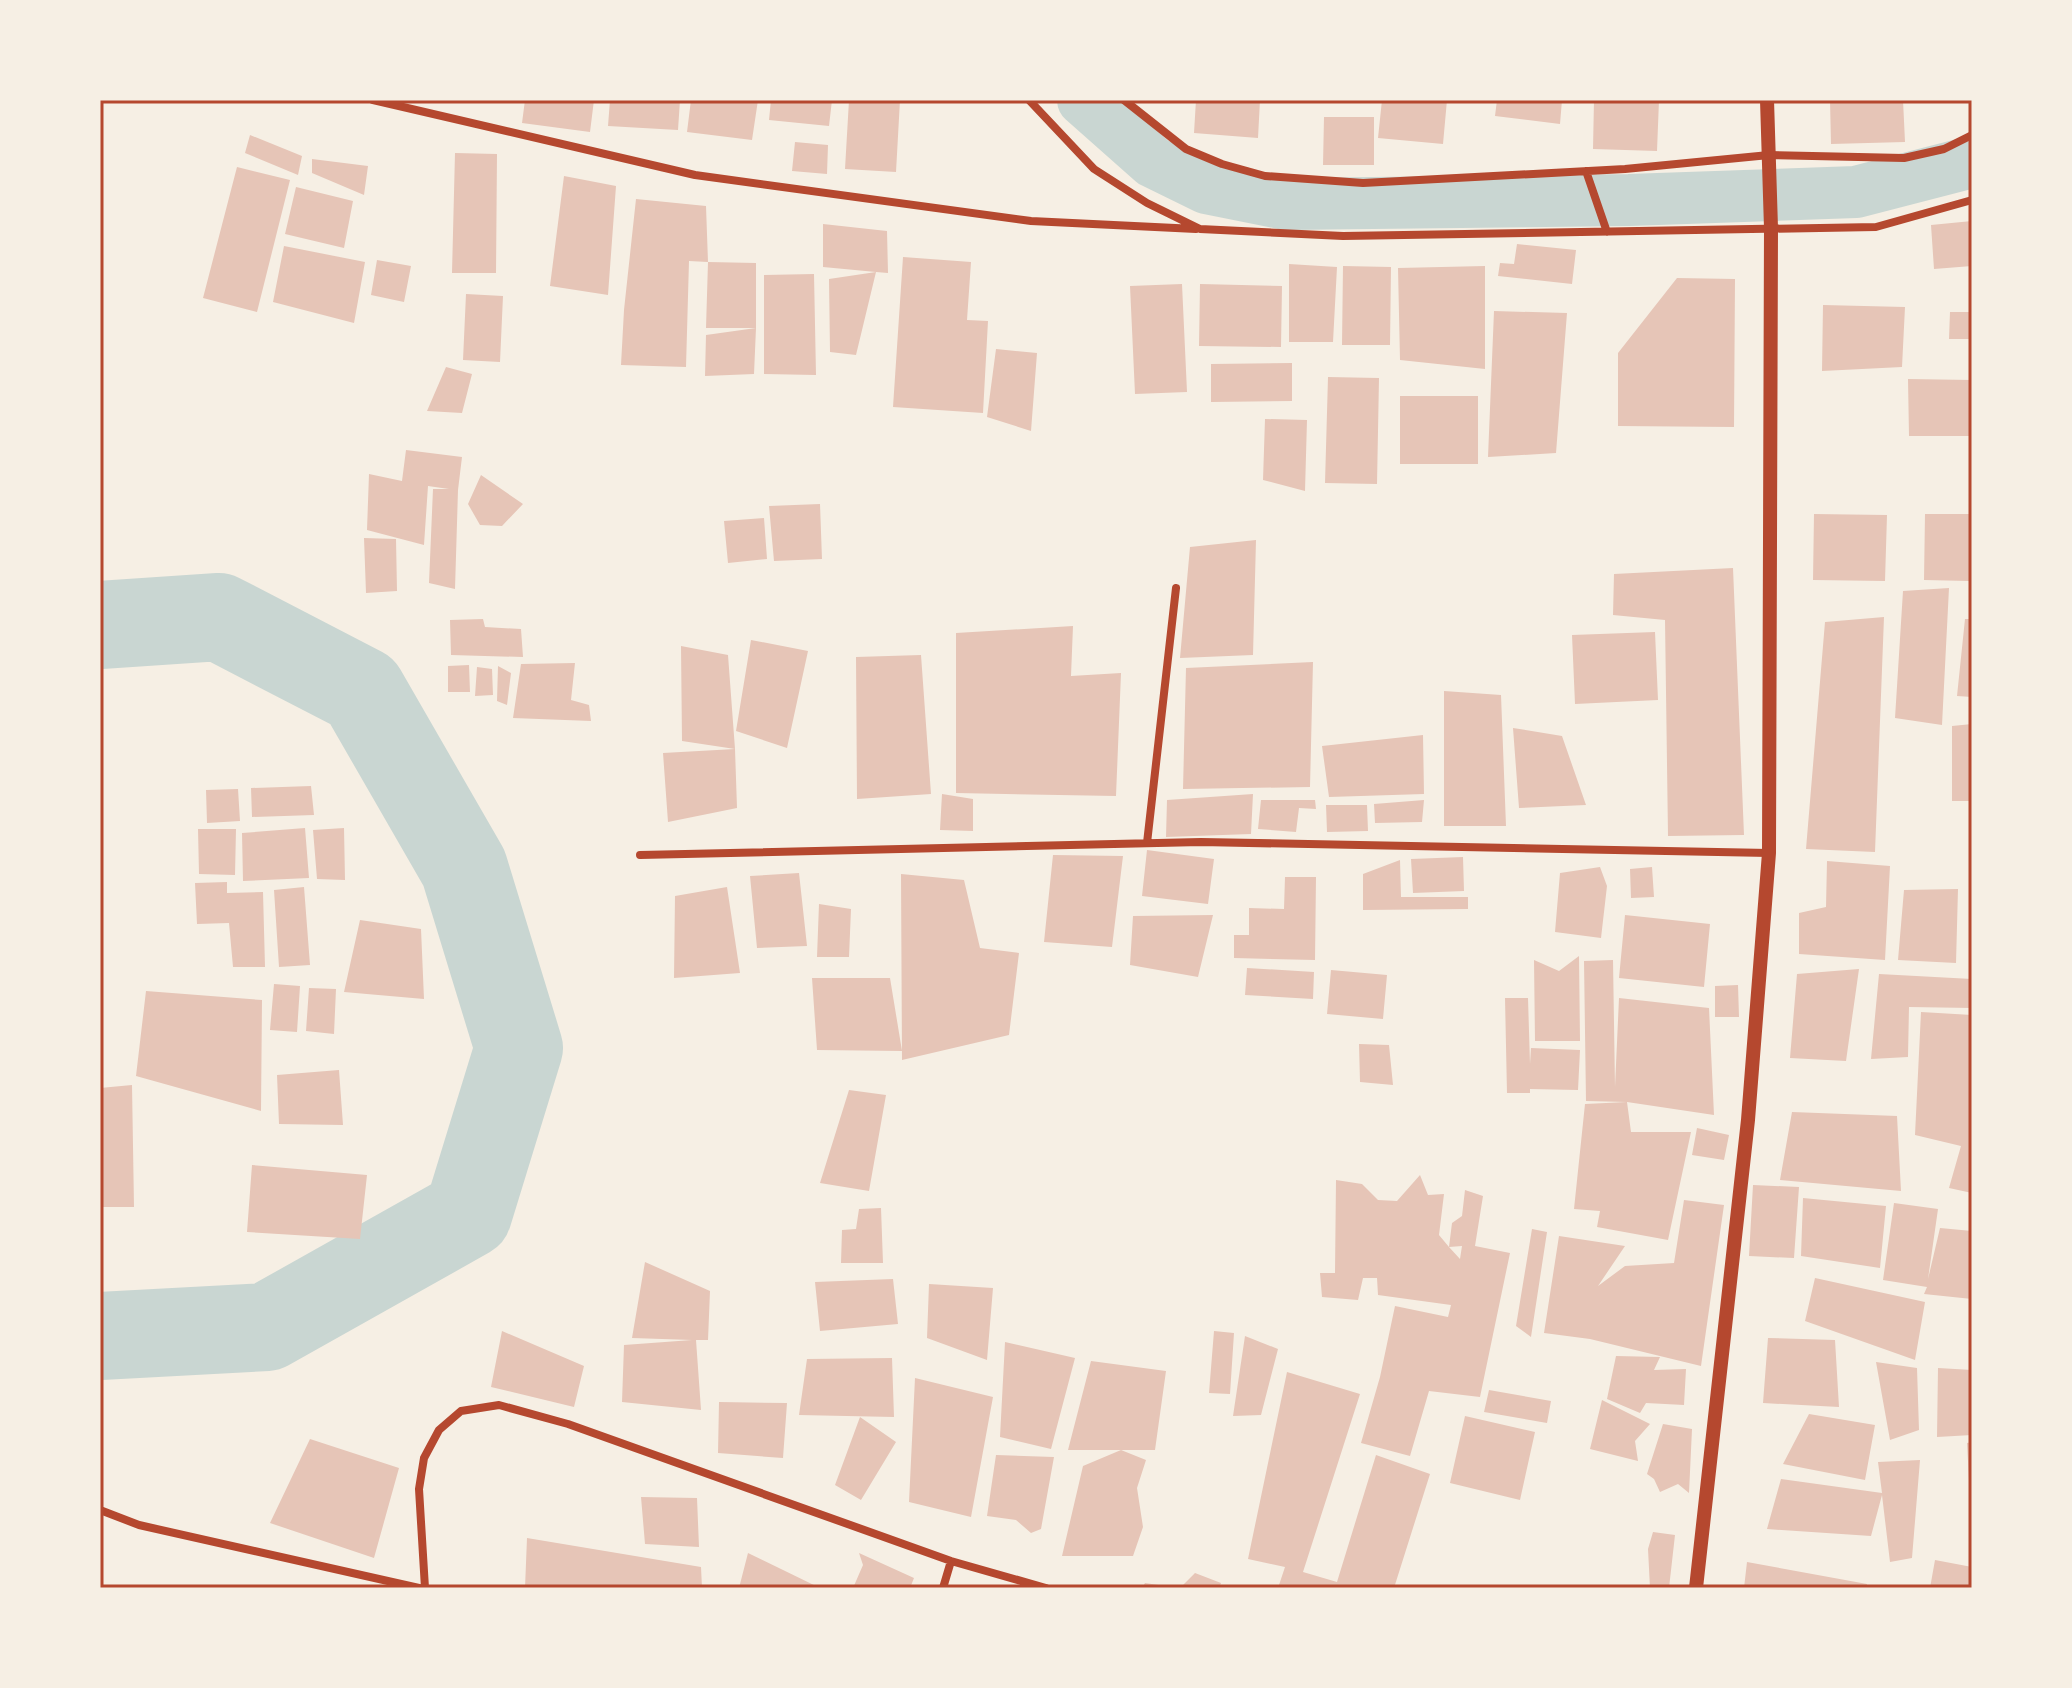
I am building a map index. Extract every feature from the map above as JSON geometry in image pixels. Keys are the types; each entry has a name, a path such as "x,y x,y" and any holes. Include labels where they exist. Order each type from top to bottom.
{"street":[{"path":"373,100 695,175 1031,221 1343,236 1876,227 1972,200"},
{"path":"1029,100 1094,169 1147,203 1200,229"},
{"path":"1124,100 1186,149 1222,164 1265,176 1363,183 1770,161 1904,158 1944,149 1972,135"},
{"path":"1696,1588 1748,1120 1769,853 1771,228 1767,100"},
{"path":"1586,171 1607,232"},
{"path":"1147,843 1176,588"},
{"path":"640,855 1216,842 1769,853"},
{"path":"100,1510 139,1525 422,1588 419,1489 424,1458 439,1430 461,1411 499,1405 568,1424 951,1561 1046,1588"},
{"path":"943,1588 951,1561"}],"building":[{"path":"525,100 594,100 590,132 522,123"},
{"path":"610,100 680,100 678,130 608,126"},
{"path":"691,100 758,100 752,140 687,132"},
{"path":"771,100 832,100 829,126 769,120"},
{"path":"849,100 900,100 896,172 845,169"},
{"path":"1196,100 1260,100 1258,138 1194,133"},
{"path":"1382,100 1447,100 1443,144 1378,138"},
{"path":"1497,100 1562,100 1560,124 1495,116"},
{"path":"1594,100 1659,100 1657,151 1593,149"},
{"path":"1830,100 1903,100 1905,142 1831,144"},
{"path":"1324,117 1374,117 1374,165 1323,165"},
{"path":"250,135 302,156 298,175 245,153"},
{"path":"795,142 828,145 827,174 792,171"},
{"path":"455,153 497,154 496,273 452,273"},
{"path":"312,159 368,166 364,195 312,173"},
{"path":"237,167 290,180 257,312 203,298"},
{"path":"564,176 616,186 608,295 550,286"},
{"path":"296,187 353,201 344,248 285,234"},
{"path":"636,199 706,206 708,262 689,261 686,367 621,365"},
{"path":"1972,221 1972,266 1934,269 1931,225"},
{"path":"823,224 887,231 888,273 823,267"},
{"path":"1517,244 1576,250 1572,284 1498,276 1500,263 1514,264"},
{"path":"284,246 365,262 354,323 273,302"},
{"path":"903,257 971,262 967,320 988,321 983,413 893,407"},
{"path":"377,260 411,266 404,302 371,295"},
{"path":"708,262 756,263 756,328 706,328"},
{"path":"1289,264 1337,267 1333,342 1289,342"},
{"path":"1343,266 1391,267 1390,345 1342,345"},
{"path":"1485,266 1485,369 1400,360 1398,268"},
{"path":"876,272 856,355 830,352 829,279"},
{"path":"814,274 816,375 764,374 764,275"},
{"path":"1677,278 1735,279 1734,427 1618,426 1618,353"},
{"path":"1182,284 1187,392 1135,394 1130,286"},
{"path":"1200,284 1282,286 1281,347 1199,346"},
{"path":"466,294 503,296 500,362 463,360"},
{"path":"1823,305 1905,307 1902,367 1822,371"},
{"path":"1494,311 1567,313 1556,453 1488,457"},
{"path":"1950,312 1972,312 1972,339 1949,339"},
{"path":"756,328 754,374 705,376 706,335"},
{"path":"996,349 1037,353 1031,431 987,417"},
{"path":"1292,363 1292,401 1211,402 1211,364"},
{"path":"446,367 472,374 462,413 427,411"},
{"path":"1328,377 1379,378 1377,484 1325,483"},
{"path":"1908,379 1972,380 1969,436 1909,436"},
{"path":"1400,396 1478,396 1478,464 1400,464"},
{"path":"1265,419 1307,420 1305,491 1263,480"},
{"path":"406,450 462,457 455,589 429,583 433,489 449,489 428,486 424,545 367,530 369,474 402,481"},
{"path":"481,475 523,504 502,526 480,525 468,504"},
{"path":"820,504 822,559 774,561 769,506"},
{"path":"1814,514 1887,515 1885,581 1813,580"},
{"path":"1925,514 1972,514 1969,581 1924,580"},
{"path":"764,518 767,559 728,563 724,521"},
{"path":"364,538 396,539 397,591 366,593"},
{"path":"1256,540 1253,655 1180,658 1190,547"},
{"path":"1733,568 1744,835 1668,836 1665,620 1613,615 1614,574"},
{"path":"1949,588 1942,725 1895,718 1903,591"},
{"path":"1884,617 1875,852 1806,849 1825,622"},
{"path":"483,619 485,627 521,629 523,657 451,655 450,620"},
{"path":"1965,619 1972,619 1972,697 1957,696"},
{"path":"1073,626 1071,676 1121,673 1116,796 956,793 956,633"},
{"path":"1655,632 1658,700 1575,704 1572,635"},
{"path":"751,640 808,651 787,748 736,731"},
{"path":"681,646 728,655 735,749 682,741"},
{"path":"921,655 931,794 857,799 856,657"},
{"path":"1313,662 1310,787 1183,789 1186,668"},
{"path":"575,663 571,700 589,705 591,721 513,718 521,664"},
{"path":"469,665 470,692 448,692 448,666"},
{"path":"498,666 511,673 507,705 497,701"},
{"path":"477,667 492,669 493,695 475,696"},
{"path":"1444,691 1501,695 1506,826 1444,826"},
{"path":"1972,724 1972,801 1952,801 1952,726"},
{"path":"1513,728 1562,736 1586,805 1519,808"},
{"path":"1423,735 1424,794 1329,797 1322,746"},
{"path":"735,749 737,808 668,822 663,753"},
{"path":"311,786 314,815 252,817 251,788"},
{"path":"238,789 240,821 207,823 206,790"},
{"path":"942,794 973,799 973,831 940,830"},
{"path":"1253,794 1251,834 1166,837 1167,800"},
{"path":"1261,800 1315,800 1316,809 1299,808 1296,832 1258,829"},
{"path":"1424,800 1422,822 1375,823 1374,804"},
{"path":"1326,805 1367,805 1368,831 1327,832"},
{"path":"305,828 309,878 243,881 242,833"},
{"path":"344,828 345,880 317,879 313,830"},
{"path":"198,829 236,829 235,875 199,874"},
{"path":"1147,850 1214,859 1208,904 1142,896"},
{"path":"1053,855 1123,856 1112,947 1044,942"},
{"path":"1463,857 1464,891 1413,893 1411,859"},
{"path":"1400,860 1401,897 1468,897 1468,909 1363,910 1363,874"},
{"path":"1827,861 1890,866 1885,960 1799,954 1799,913 1826,907"},
{"path":"1600,867 1607,886 1601,938 1555,932 1560,873"},
{"path":"1652,867 1654,897 1631,898 1630,869"},
{"path":"799,873 807,946 757,948 750,876"},
{"path":"901,874 964,880 980,948 1019,953 1009,1035 902,1060"},
{"path":"1285,877 1316,877 1315,960 1234,958 1234,935 1249,935 1249,908 1284,909"},
{"path":"227,882 227,893 263,892 265,967 233,967 229,923 197,924 195,883"},
{"path":"304,887 310,965 279,967 274,890"},
{"path":"727,887 740,973 674,978 675,896"},
{"path":"1958,889 1956,963 1898,960 1904,890"},
{"path":"819,904 851,909 849,957 817,957"},
{"path":"1213,915 1198,977 1130,965 1133,916"},
{"path":"1625,915 1710,924 1704,987 1619,978"},
{"path":"360,920 421,929 424,999 344,992"},
{"path":"1579,956 1580,1041 1535,1041 1534,960 1559,971"},
{"path":"1613,960 1615,1087 1619,998 1709,1008 1714,1115 1627,1102 1586,1101 1584,961"},
{"path":"1247,968 1314,972 1313,999 1245,995"},
{"path":"1859,969 1846,1061 1790,1058 1797,974"},
{"path":"1331,970 1387,975 1383,1019 1327,1014"},
{"path":"1879,974 1972,979 1972,1008 1909,1007 1908,1057 1871,1059"},
{"path":"812,978 890,978 902,1051 817,1050"},
{"path":"274,984 300,986 297,1032 270,1030"},
{"path":"1738,985 1739,1017 1715,1017 1715,986"},
{"path":"309,988 336,989 334,1034 306,1031"},
{"path":"146,991 262,1000 261,1111 136,1076"},
{"path":"1505,998 1528,998 1530,1064 1531,1048 1580,1050 1578,1090 1530,1089 1530,1093 1507,1093"},
{"path":"1921,1012 1972,1015 1972,1193 1949,1188 1961,1146 1915,1135"},
{"path":"1359,1044 1389,1045 1393,1085 1360,1082"},
{"path":"339,1070 343,1125 279,1124 277,1075"},
{"path":"132,1085 134,1207 100,1207 100,1088"},
{"path":"849,1090 886,1095 869,1191 820,1183"},
{"path":"1627,1102 1631,1132 1691,1132 1668,1240 1597,1227 1600,1211 1574,1209 1585,1104"},
{"path":"1792,1112 1897,1116 1901,1191 1780,1180"},
{"path":"1697,1128 1729,1135 1724,1160 1692,1155"},
{"path":"252,1165 367,1175 360,1239 247,1232"},
{"path":"1420,1175 1428,1195 1444,1194 1439,1235 1449,1247 1452,1223 1462,1216 1465,1190 1483,1196 1475,1246 1510,1253 1480,1397 1429,1391 1410,1456 1361,1443 1380,1377 1395,1306 1448,1317 1451,1305 1378,1295 1377,1278 1363,1278 1358,1300 1322,1297 1320,1273 1335,1273 1336,1180 1362,1184 1378,1200 1397,1201","holes":["1462,1246 1460,1259 1449,1247"]},
{"path":"1753,1185 1799,1187 1794,1258 1749,1256"},
{"path":"1803,1198 1886,1206 1880,1268 1801,1256"},
{"path":"1684,1200 1724,1205 1701,1366 1590,1339 1544,1333 1559,1236 1625,1246 1598,1286 1625,1266 1674,1263"},
{"path":"1894,1203 1938,1209 1928,1279 1940,1228 1972,1231 1972,1299 1924,1294 1927,1287 1883,1280"},
{"path":"881,1208 883,1263 841,1263 842,1230 856,1229 859,1209"},
{"path":"1532,1229 1547,1232 1531,1337 1516,1326"},
{"path":"645,1262 710,1291 708,1340 696,1340 701,1410 622,1402 624,1345 692,1340 632,1338"},
{"path":"1815,1278 1925,1302 1915,1360 1805,1321"},
{"path":"893,1279 898,1324 820,1331 815,1282"},
{"path":"929,1284 993,1288 987,1360 927,1338"},
{"path":"502,1331 584,1366 574,1407 491,1387"},
{"path":"1214,1331 1234,1333 1230,1394 1209,1393"},
{"path":"1245,1336 1278,1349 1261,1415 1233,1416"},
{"path":"1768,1338 1835,1340 1839,1407 1763,1403"},
{"path":"1005,1342 1075,1358 1051,1449 1000,1437"},
{"path":"1616,1356 1660,1357 1654,1370 1686,1369 1684,1405 1646,1403 1640,1413 1607,1399"},
{"path":"892,1358 894,1417 799,1415 807,1359"},
{"path":"1091,1361 1166,1371 1155,1450 1068,1450"},
{"path":"1876,1362 1917,1368 1919,1430 1890,1440"},
{"path":"1938,1368 1972,1370 1972,1435 1937,1437"},
{"path":"1287,1372 1360,1394 1303,1572 1337,1582 1376,1455 1430,1474 1394,1588 1278,1588 1285,1567 1248,1559"},
{"path":"915,1378 993,1397 971,1517 909,1502"},
{"path":"1489,1390 1551,1401 1547,1423 1484,1412"},
{"path":"1602,1400 1650,1424 1635,1441 1638,1461 1590,1449"},
{"path":"719,1402 787,1403 783,1458 718,1453"},
{"path":"1809,1414 1875,1425 1865,1480 1783,1464"},
{"path":"1465,1416 1535,1432 1520,1500 1450,1483"},
{"path":"860,1417 896,1442 861,1500 835,1485"},
{"path":"1663,1424 1692,1429 1689,1493 1678,1484 1660,1492 1654,1479 1647,1474"},
{"path":"310,1439 399,1468 374,1558 270,1523"},
{"path":"1972,1442 1972,1499 1970,1499 1967,1443"},
{"path":"1121,1450 1146,1460 1137,1488 1143,1527 1133,1556 1062,1556 1083,1466"},
{"path":"996,1455 1054,1457 1041,1529 1031,1533 1016,1520 987,1516"},
{"path":"1920,1460 1912,1558 1890,1562 1882,1495 1871,1536 1767,1529 1781,1479 1882,1493 1878,1462"},
{"path":"641,1497 697,1498 699,1547 645,1544"},
{"path":"1653,1532 1675,1535 1669,1588 1650,1588 1648,1549"},
{"path":"527,1538 701,1567 702,1588 525,1588"},
{"path":"748,1553 820,1588 739,1588"},
{"path":"859,1553 914,1578 910,1588 853,1588 863,1565"},
{"path":"1935,1560 1972,1567 1972,1588 1930,1588"},
{"path":"1747,1562 1867,1584 1866,1588 1744,1588"},
{"path":"1195,1573 1221,1583 1219,1588 1180,1588"},
{"path":"1145,1583 1165,1586 1165,1588 1142,1588"}],"waterway":[{"path":"1083,100 1153,162 1206,188 1286,204 1629,200 1856,192 1972,162"},
{"path":"100,625 219,617 362,691 464,868 519,1048 468,1214 267,1327 100,1336"}]}
